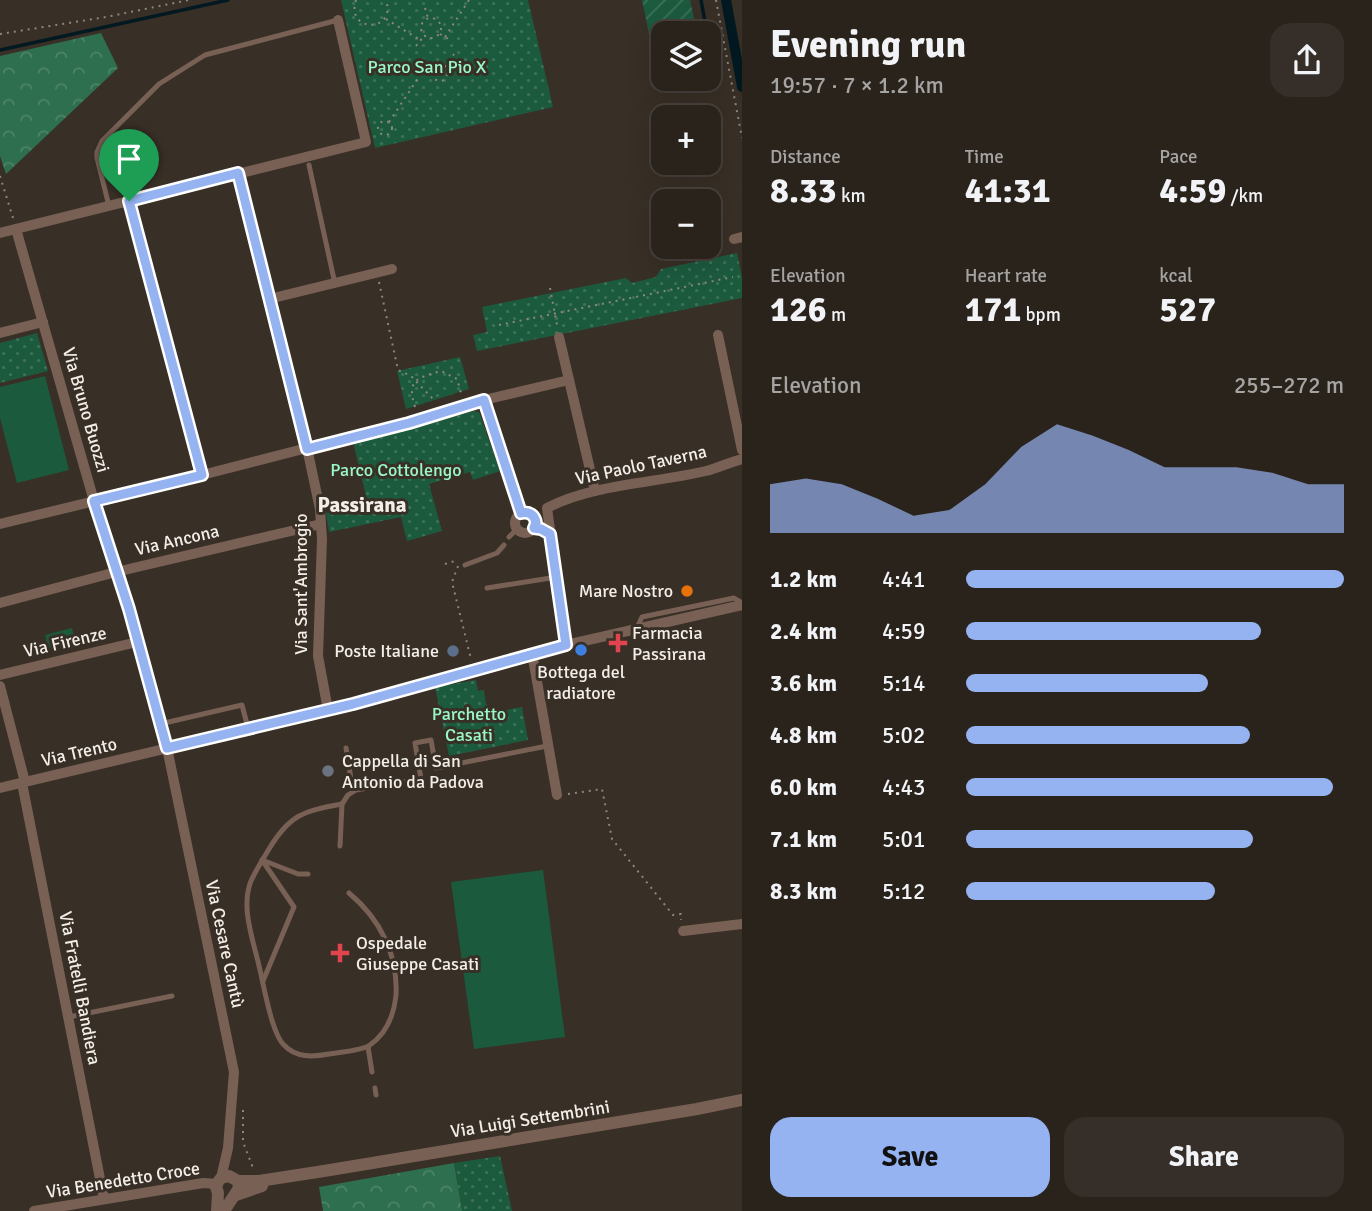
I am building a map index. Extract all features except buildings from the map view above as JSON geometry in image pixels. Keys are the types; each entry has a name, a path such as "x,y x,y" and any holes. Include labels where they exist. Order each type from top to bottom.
{"street":[{"path":"0,233 366,142 338,20"},
{"name":"Via Sant'Ambrogio","path":"238,173 307,449 321,524 318,656 328,710"},
{"path":"129,201 202,475"},
{"name":"Via Bruno Buozzi","path":"16,229 94,501 129,609 167,748"},
{"path":"269,299 392,269"},
{"path":"0,333 44,322"},
{"path":"718,335 742,450"},
{"path":"559,337 595,491"},
{"path":"0,524 307,449 409,423 484,400 569,380"},
{"path":"484,400 531,520"},
{"name":"Via Paolo Taverna","path":"547,508 562,500 595,491 708,471 742,459"},
{"path":"547,508 531,520 526,533 514,534 518,515 531,520 550,534"},
{"path":"547,508 566,645"},
{"name":"Via Ancona","path":"0,603 116,572 321,524"},
{"name":"Via Trento","path":"0,788 328,710 532,653 742,604"},
{"name":"Via Firenze","path":"0,675 137,642"},
{"path":"532,653 556,795"},
{"name":"Via Fratelli Bandiera","path":"0,686 23,783 104,1199"},
{"name":"Via Cesare Cantù","path":"167,748 232,1063 233,1084 225,1183 217,1211"},
{"path":"683,931 742,924"},
{"name":"Via Luigi Settembrini","path":"225,1183 259,1181 324,1171 742,1100"},
{"name":"Via Luigi Settembrini","path":"234,1196 260,1186 324,1171"},
{"name":"Via Benedetto Croce","path":"34,1211 203,1182 225,1183"},
{"path":"224,1211 234,1196 239,1188 225,1183 223,1197 234,1196"}],"lane":[{"path":"109,206 97,152 102,141 159,84 205,55 338,20"},
{"path":"309,165 335,284"},
{"path":"466,565 497,553 504,545"},
{"path":"487,589 557,577"},
{"path":"160,724 242,705 248,728"},
{"path":"340,846 342,804 348,794 421,779 415,743 431,740 436,768 547,746"},
{"path":"346,748 354,791"},
{"path":"342,804 307,811 289,821 255,871 247,890 248,919 277,1035 281,1043 300,1055 312,1056 369,1047 390,1021 395,1004 396,971 391,950 368,911 349,892"},
{"path":"262,860 298,874 308,874"},
{"path":"262,860 294,907 262,981"},
{"path":"69,1017 172,996"},
{"path":"369,1047 372,1072"},
{"path":"375,1088 376,1095"}],"path":[{"path":"0,34 189,0"},
{"path":"356,0 355,14 361,22 372,25 385,18 388,7 386,0"},
{"path":"445,37 469,0"},
{"path":"716,0 742,138"},
{"path":"425,8 428,19"},
{"path":"385,18 420,40"},
{"path":"428,19 434,19 441,28 439,33 432,38 424,35 421,27 428,19"},
{"path":"439,33 452,41"},
{"path":"416,46 424,35"},
{"path":"444,68 454,54"},
{"path":"421,61 434,69"},
{"path":"389,122 427,65"},
{"path":"440,66 444,68 447,77 441,81 436,80 433,77 434,69 440,66"},
{"path":"383,121 389,122 392,131 386,135 382,134 379,130 380,124 383,121"},
{"path":"0,176 16,229"},
{"path":"377,273 398,370 410,375 435,401"},
{"path":"499,325 733,277"},
{"path":"550,288 559,337"},
{"path":"415,407 411,395 415,382 419,378 441,371 457,379 461,393"},
{"path":"444,564 460,559 452,582 474,670"},
{"path":"556,795 602,789 612,839 673,915 681,914 683,931"}],"green space":[{"name":"Parco San Pio X","path":"341,0 528,0 553,107 375,148"},
{"path":"642,0 690,0 694,21 651,21 651,43"},
{"path":"101,33 118,68 6,174 0,156 0,56"},
{"path":"737,253 742,278 742,298 477,351 473,335 487,332 482,307 626,278 632,283 656,277 661,269 721,259 721,256"},
{"path":"37,333 48,371 0,383 0,343"},
{"path":"460,357 469,389 406,409 397,371"},
{"path":"45,376 69,470 17,483 0,418 0,387"},
{"name":"Parco Cottolengo","path":"474,411 479,412 500,471 473,480 470,472 429,484 442,531 407,541 401,517 329,532 326,513 368,504 353,442"},
{"path":"72,628 75,642 48,648 45,635"},
{"name":"Parchetto Casati","path":"476,680 478,691 484,690 486,704 494,712 522,707 528,740 449,756 435,687"},
{"path":"543,870 565,1037 474,1049 451,882"},
{"path":"500,1156 512,1211 462,1211 454,1163"},
{"path":"454,1163 462,1211 323,1211 319,1187"}],"waterway":[{"path":"0,50 228,0"},
{"path":"701,0 705,21"},
{"path":"726,0 742,87"}],"place":[{"name":"Mare Nostro","path":"687,591"},
{"name":"Farmacia Passirana","path":"618,643"},
{"name":"Bottega del radiatore","path":"581,650"},
{"name":"Poste Italiane","path":"453,651"},
{"name":"Cappella di San Antonio da Padova","path":"328,771"},
{"name":"Ospedale Giuseppe Casati","path":"340,953"}],"district":[{"name":"Passirana","path":"362,505"}],"route":[{"path":"238,173 307,449 409,423 484,400 521,513 533,515 536,523 534,528 550,534 566,645 353,704 167,748 129,609 94,501 202,475 129,201 238,173"}]}
